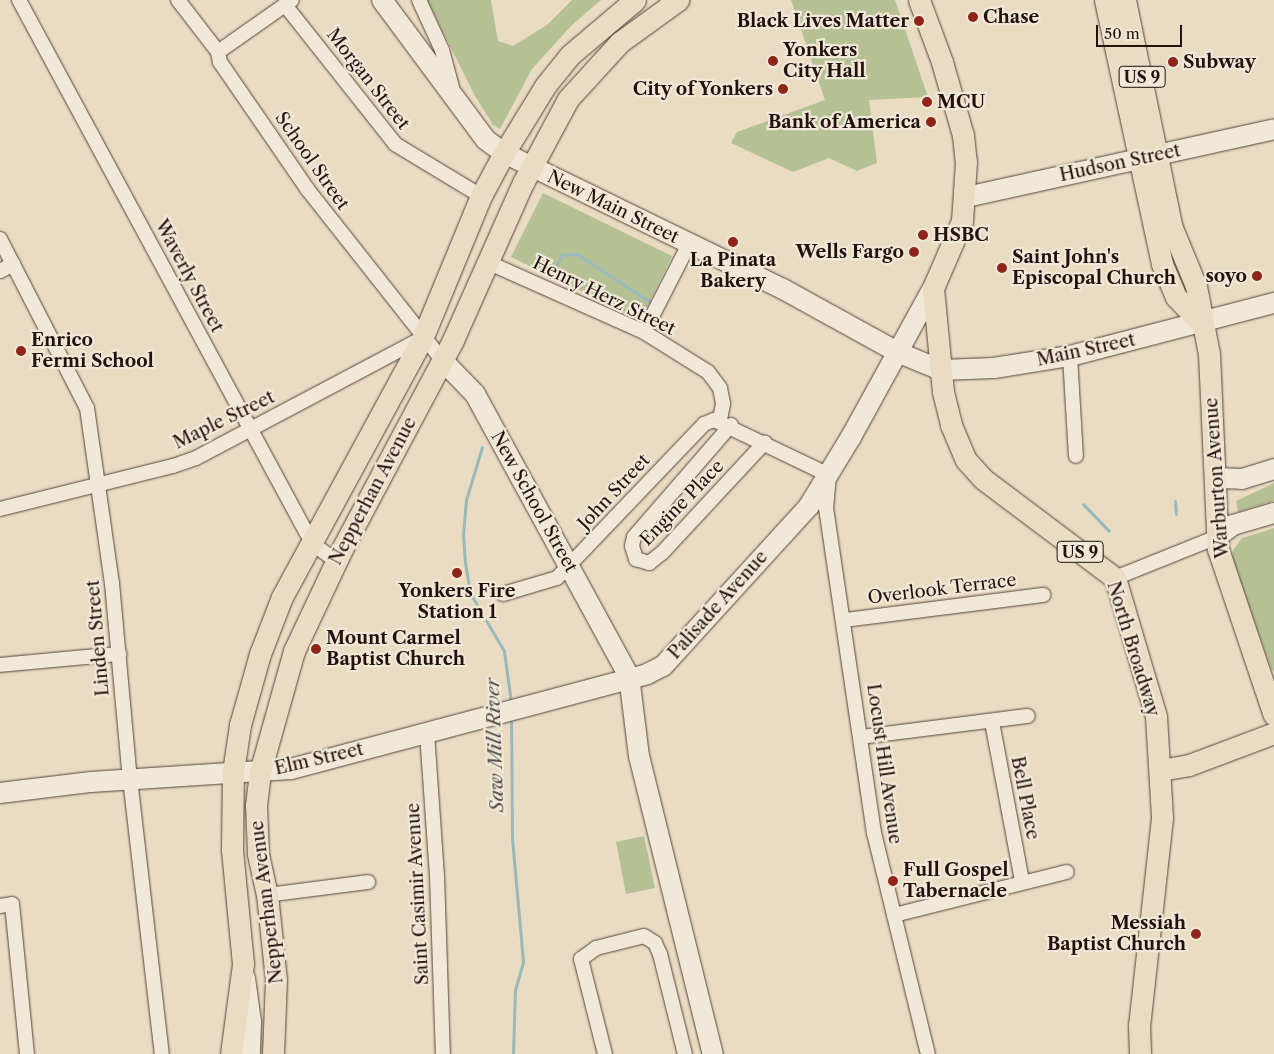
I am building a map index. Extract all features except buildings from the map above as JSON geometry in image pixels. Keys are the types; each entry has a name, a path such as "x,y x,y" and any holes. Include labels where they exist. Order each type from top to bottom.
{"main road":[{"name":"Nepperhan Avenue","path":"243,964 232,850 232,772 240,725 260,654 282,598 422,339 481,196 504,153 545,86 570,55 636,0"},
{"name":"Nepperhan Avenue","path":"276,980 267,895 258,854 256,805 260,772 294,651 336,561 442,361 532,167 568,99 599,62 640,25 678,0"},
{"name":"US 9","path":"919,0 942,62 963,135 966,197 962,221 933,288"},
{"path":"1105,0 1147,157"},
{"name":"US 9","path":"1126,0 1147,157 1172,228 1196,286 1201,323"},
{"name":"North Broadway","path":"933,288 941,370 951,425 974,470 1115,578 1156,716 1161,770 1162,818 1139,1025 1140,1054"},
{"name":"Warburton Avenue","path":"1201,323 1209,354 1217,478 1217,537 1221,563 1274,715"},
{"path":"1161,770 1189,765 1274,733"},
{"path":"231,1054 243,964"},
{"path":"273,1054 276,980"}],"street":[{"name":"Waverly Street","path":"19,0 312,543 336,561"},
{"name":"School Street","path":"178,0 218,52 220,62 308,190 422,339"},
{"name":"New Main Street","path":"382,0 486,140 504,153 783,288 897,352"},
{"path":"419,0 442,50 455,98"},
{"path":"218,52 289,2"},
{"name":"Morgan Street","path":"289,2 395,144 481,196"},
{"name":"Hudson Street","path":"966,197 1274,129"},
{"name":"Linden Street","path":"0,240 87,408 100,485 119,654 130,779 162,1054"},
{"path":"644,332 690,244"},
{"name":"Henry Herz Street","path":"487,262 644,332 717,380 726,423"},
{"path":"0,271 13,264"},
{"name":"Palisade Avenue","path":"629,676 647,674 663,666 809,506 829,475 933,288"},
{"name":"Main Street","path":"897,352 941,370 994,368 1070,356 1274,303"},
{"name":"Maple Street","path":"0,508 173,466 250,430 422,339"},
{"name":"New School Street","path":"422,339 476,394 629,676"},
{"path":"1070,356 1076,456"},
{"path":"726,423 829,475"},
{"name":"Engine Place","path":"726,423 634,537 632,546 636,559 649,563 662,554 765,442"},
{"name":"John Street","path":"503,594 557,578 704,424 726,423"},
{"path":"1217,478 1242,478 1274,469"},
{"name":"Locust Hill Avenue","path":"829,475 826,508 845,620 874,834 928,1054"},
{"path":"1115,578 1217,537 1233,525 1274,513"},
{"name":"Overlook Terrace","path":"845,620 1043,595"},
{"path":"0,665 119,654"},
{"path":"629,676 639,756 713,1054"},
{"name":"Elm Street","path":"0,793 130,779 291,769 629,676"},
{"path":"861,737 1028,716"},
{"name":"Bell Place","path":"992,722 1022,882"},
{"name":"Saint Casimir Avenue","path":"427,733 437,876 443,1054"},
{"path":"894,915 1067,872"},
{"path":"267,895 368,882"},
{"path":"0,906 12,904 27,1054"},
{"path":"605,1054 581,959 596,948 644,936 655,943 660,954 685,1054"},
{"name":"Nepperhan Avenue","path":"243,964 251,1022 250,1054"},
{"name":"Nepperhan Avenue","path":"276,980 282,1054"}],"green space":[{"path":"427,0 491,0 498,41 513,46 547,25 572,0 601,0 572,25 532,69 500,129 493,125 475,96"},
{"path":"791,0 895,0 928,97 869,100 877,163 857,171 829,158 793,172 731,143 737,132 825,100"},
{"path":"543,193 672,256 641,320 511,257"},
{"path":"1274,483 1274,501 1238,512 1236,501"},
{"path":"1274,528 1274,670 1272,671 1232,560 1233,550 1242,538"},
{"path":"644,836 655,888 626,894 616,842"}],"waterway":[{"name":"Saw Mill River","path":"550,277 562,255 577,254 650,302"},
{"name":"Saw Mill River","path":"482,447 466,500 463,535 465,562 470,593 504,651 511,703"},
{"name":"Saw Mill River","path":"1175,501 1176,514"},
{"name":"Saw Mill River","path":"1083,504 1109,531"},
{"name":"Saw Mill River","path":"511,717 512,838 523,962 515,990 513,1054"}],"place":[{"name":"Chase","path":"973,17"},
{"name":"Black Lives Matter","path":"919,21"},
{"name":"Yonkers City Hall","path":"773,61"},
{"name":"Subway","path":"1173,62"},
{"name":"City of Yonkers","path":"783,89"},
{"name":"MCU","path":"927,102"},
{"name":"Bank of America","path":"931,122"},
{"name":"HSBC","path":"923,235"},
{"name":"La Pinata Bakery","path":"733,242"},
{"name":"Wells Fargo","path":"914,252"},
{"name":"Saint John's Episcopal Church","path":"1002,268"},
{"name":"soyo","path":"1257,276"},
{"name":"Enrico Fermi School","path":"21,351"},
{"name":"Yonkers Fire Station 1","path":"457,573"},
{"name":"Mount Carmel Baptist Church","path":"316,649"},
{"name":"Full Gospel Tabernacle","path":"893,881"},
{"name":"Messiah Baptist Church","path":"1196,934"}]}
